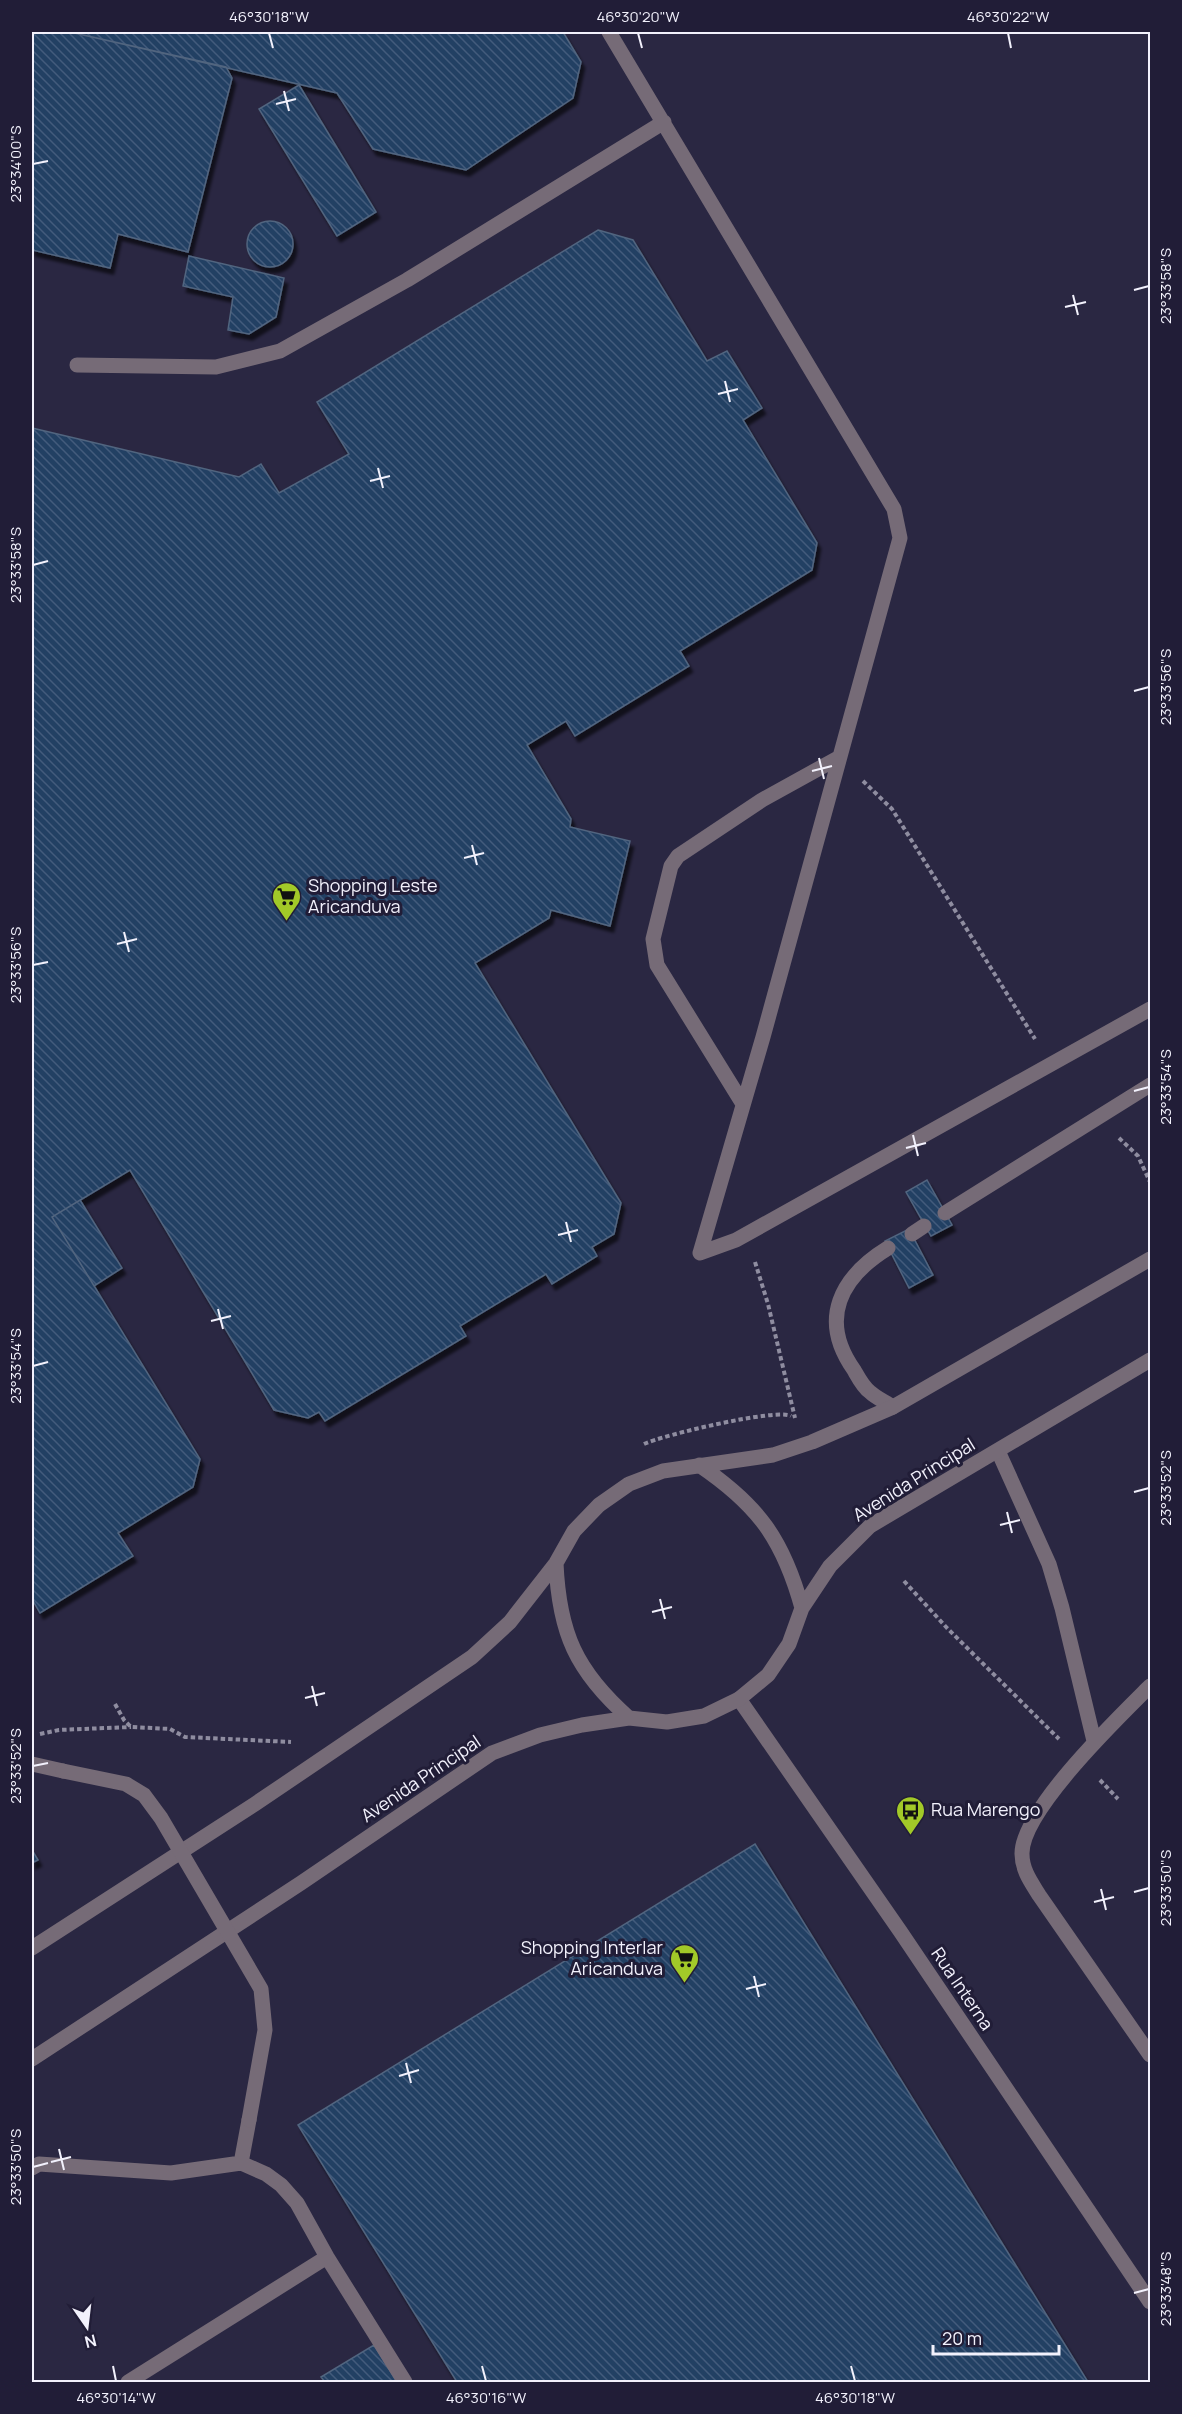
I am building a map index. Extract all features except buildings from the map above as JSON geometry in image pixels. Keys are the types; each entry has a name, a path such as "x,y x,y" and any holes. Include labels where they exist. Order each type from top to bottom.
{"street":[{"path":"609,32 894,509 900,538 700,1253 736,1240 1150,1009"},
{"path":"77,365 216,367 279,351 407,280 664,122"},
{"path":"743,1104 657,965 653,939 671,866 678,856 744,812 838,758"},
{"path":"945,1213 1150,1085"},
{"path":"888,1248 851,1278 838,1305 837,1328 845,1357 869,1392 893,1407"},
{"path":"32,1948 255,1804 472,1657 510,1622 556,1563 574,1532 599,1505 638,1481 663,1471 773,1455 812,1443 893,1407 1150,1259"},
{"name":"Avenida Principal","path":"32,2059 301,1883 492,1753 540,1734 582,1725 629,1718 667,1722 704,1716 739,1699 768,1675 789,1644 802,1608 830,1566 870,1526 1150,1360"},
{"path":"998,1451 1048,1564 1062,1608 1094,1741"},
{"path":"699,1465 729,1485 755,1511 776,1540 792,1573 802,1608"},
{"path":"556,1563 557,1598 566,1633 581,1665 602,1694 629,1718"},
{"path":"1150,1686 1094,1741 1048,1798 1028,1830 1021,1852 1024,1870 1061,1928 1150,2055"},
{"name":"Rua Interna","path":"739,1699 900,1931 1150,2302"},
{"path":"32,1764 126,1784 144,1795 162,1818 261,1989 265,2030 242,2163"},
{"path":"32,2168 39,2164 171,2173 242,2163 266,2174 292,2197 405,2382"},
{"path":"129,2382 327,2257"}],"path":[{"path":"838,758 892,809 1051,1064"},
{"path":"1098,1117 1138,1156 1150,1182"},
{"path":"746,1233 768,1304 795,1419"},
{"path":"904,1581 947,1628 1118,1799"},
{"path":"115,1704 131,1727"},
{"path":"34,1735 59,1730 131,1727 170,1729 184,1737 294,1742"}],"place":[{"name":"Shopping Leste Aricanduva","path":"287,922"},
{"name":"Rua Marengo","path":"910,1836"},
{"name":"Shopping Interlar Aricanduva","path":"684,1984"}]}
